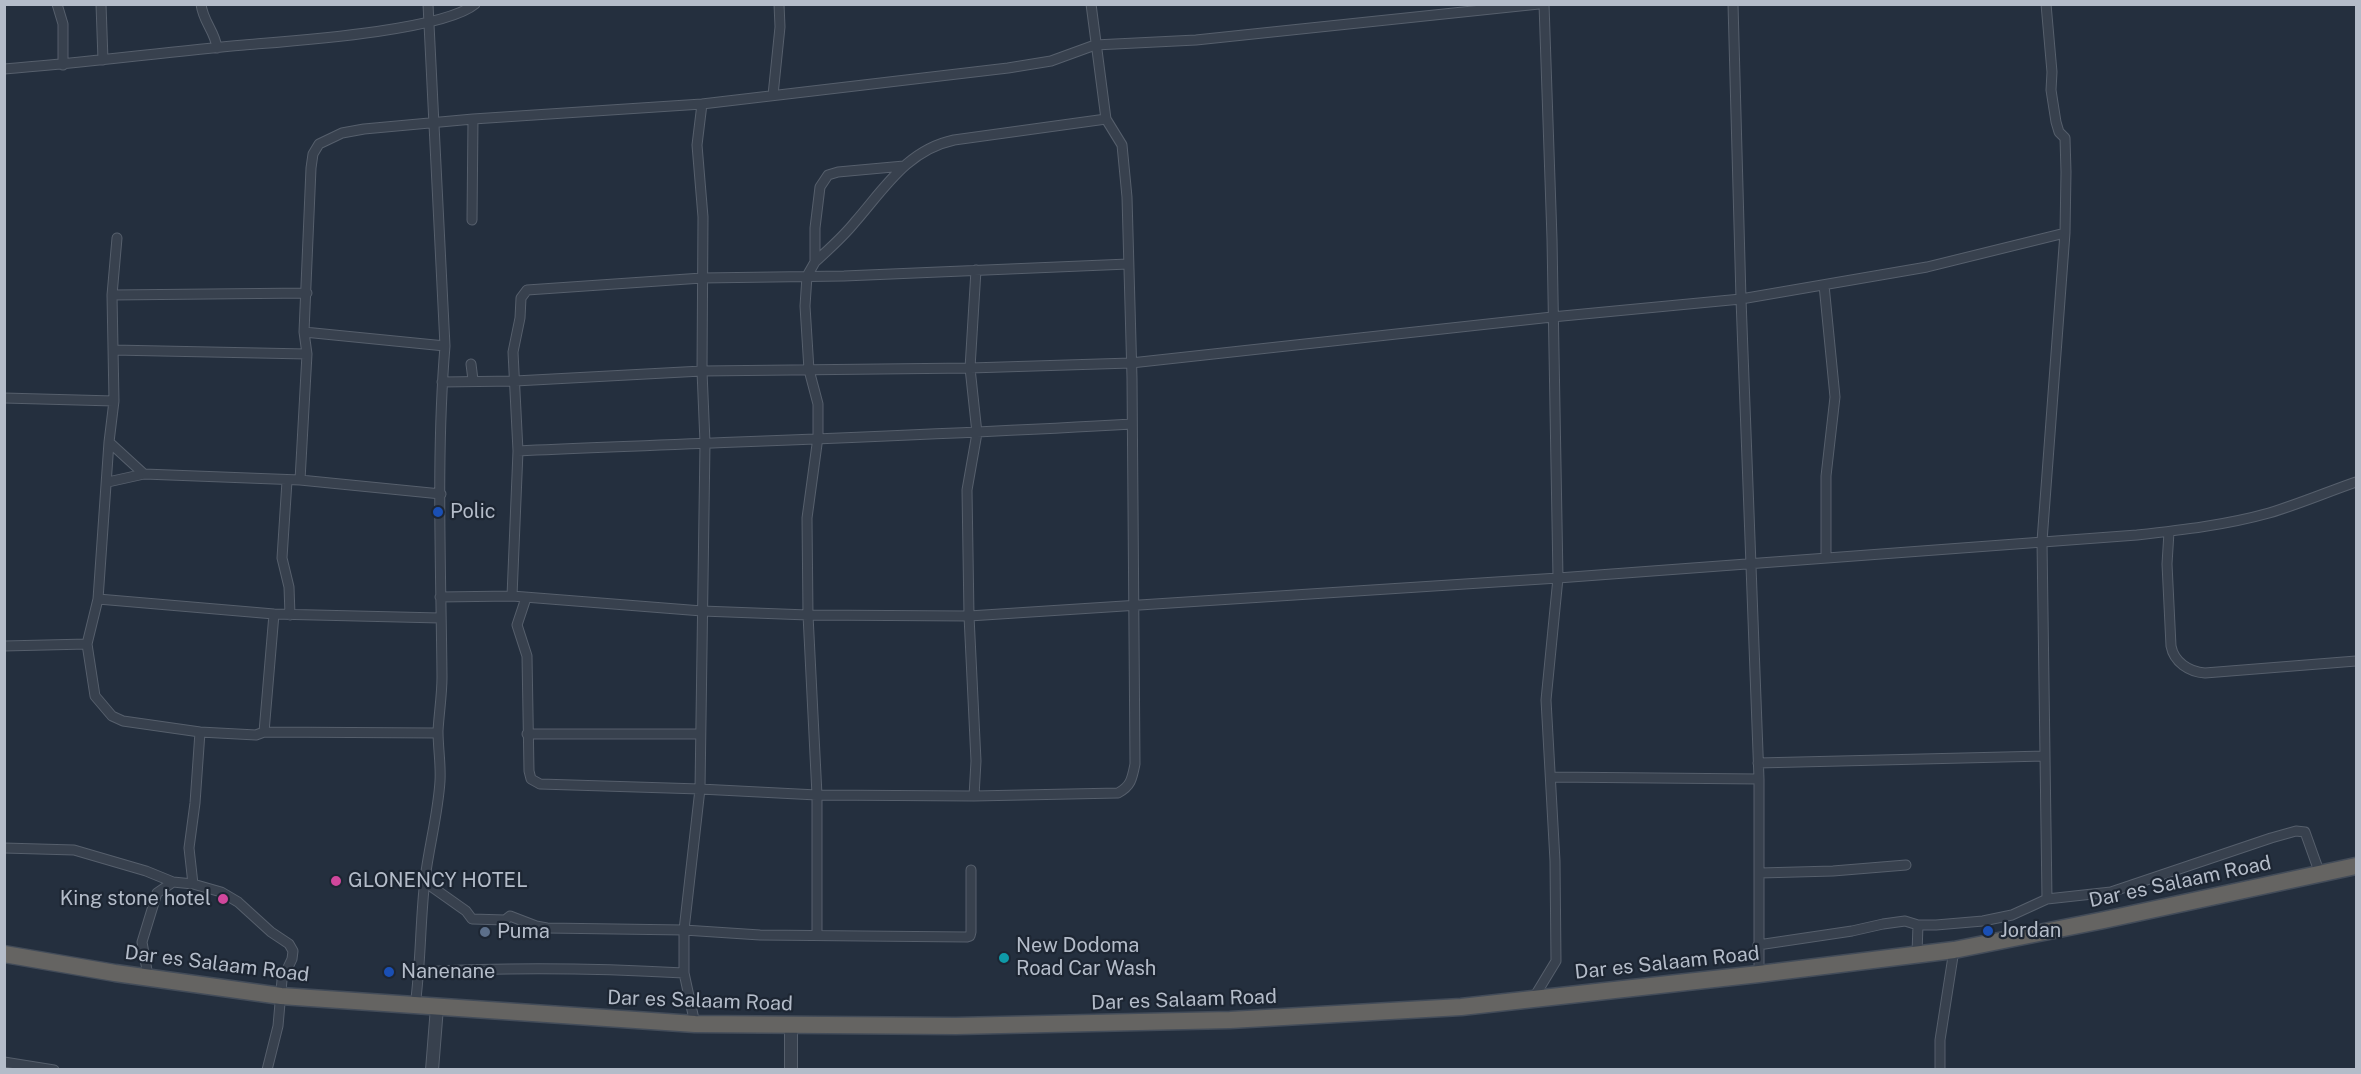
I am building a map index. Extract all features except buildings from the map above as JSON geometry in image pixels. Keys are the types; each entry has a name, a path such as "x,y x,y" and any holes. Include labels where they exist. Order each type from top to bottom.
{"highway":[{"name":"Dar es Salaam Road","path":"4,954 281,996 695,1024 967,1026 1230,1020 1461,1007 1954,950 2356,866"}],"street":[{"path":"57,4 63,24 63,64"},
{"path":"101,4 103,60"},
{"path":"201,4 204,21 216,35 217,48"},
{"path":"415,1006 420,972 425,882 436,820 440,779 438,733 442,679 440,597 442,382 445,346 428,4"},
{"path":"4,69 345,35 429,22 467,11 475,4"},
{"path":"773,94 780,27 779,4"},
{"path":"526,598 517,625 527,656 528,771 531,779 540,784 817,795 974,796 1118,792 1127,788 1132,780 1135,764 1132,424 1126,197 1122,145 1106,119 1091,4"},
{"path":"300,480 307,354 304,332 311,168 316,148 328,138 364,129 473,119 702,104 1040,63 1095,45 1232,37 1541,4 1558,578 1546,700 1552,777 1556,961 1533,999"},
{"path":"1734,4 1741,299 1759,779 1758,945 1760,974"},
{"path":"2046,4 2052,72 2051,90 2056,122 2059,132 2065,138 2065,233 2042,541 2047,899"},
{"path":"695,1024 684,973 684,930 700,789 705,443 702,371 704,217 697,145 702,104"},
{"path":"472,220 473,119"},
{"path":"817,935 817,795 808,615 807,518 818,437 818,404 809,370 805,306 807,276 815,262 844,235 886,183 924,152 946,142 1106,119"},
{"path":"815,262 818,197 824,179 838,172 904,166"},
{"path":"442,382 515,381 702,371 970,368 1131,363 1552,317 1741,299 1938,265 2065,233"},
{"path":"117,238 112,295 114,401 98,599 87,645 95,696 112,716 135,724 200,732 256,735 264,732 438,733"},
{"path":"512,596 518,451 513,352 520,318 521,298 527,290 702,278 1128,264"},
{"path":"974,796 976,761 969,615 967,490 977,433 970,368 976,270"},
{"path":"1824,285 1835,397 1826,476 1826,558"},
{"path":"112,295 307,293"},
{"path":"304,332 445,346"},
{"path":"113,350 307,354"},
{"path":"471,364 472,380"},
{"path":"4,398 114,401"},
{"path":"518,451 818,437 977,433 1132,424"},
{"path":"109,442 144,474"},
{"path":"108,482 144,474 300,480 441,494"},
{"path":"287,481 282,558 289,587 290,615"},
{"path":"440,597 512,596 702,611 808,615 969,615 1558,578 2169,532 2209,526 2271,512 2356,482"},
{"path":"2169,532 2171,646 2174,657 2180,663 2194,672 2205,673 2356,661"},
{"path":"98,599 290,615 440,618"},
{"path":"264,732 274,614"},
{"path":"4,646 87,645"},
{"path":"193,884 189,848 200,732"},
{"path":"527,734 700,734"},
{"path":"1758,763 2045,756"},
{"path":"1552,777 1759,779"},
{"path":"1758,945 1905,921 1918,925 1961,924 2012,915 2047,899 2111,892 2296,831 2305,832 2320,874"},
{"path":"4,848 74,850 138,868 173,882 193,884 221,892 238,902 271,932 289,944 293,951 292,959 282,980 278,1026 267,1070"},
{"path":"1760,873 1833,871 1906,865"},
{"path":"425,882 466,911 472,919 505,920 510,916 548,928 684,930 760,935 970,936 971,870"},
{"path":"148,976 142,942 157,893 173,882"},
{"path":"1917,953 1918,925"},
{"path":"1940,1070 1940,1040 1954,950"},
{"path":"420,972 544,968 684,973"},
{"path":"432,1070 437,1007"},
{"path":"791,1026 791,1070"},
{"path":"4,1062 54,1070"}],"place":[{"name":"Polic","path":"438,512"},
{"name":"GLONENCY HOTEL","path":"336,881"},
{"name":"King stone hotel","path":"223,899"},
{"name":"Jordan","path":"1988,931"},
{"name":"Puma","path":"485,932"},
{"name":"New Dodoma Road Car Wash","path":"1004,958"},
{"name":"Nanenane","path":"389,972"}]}
